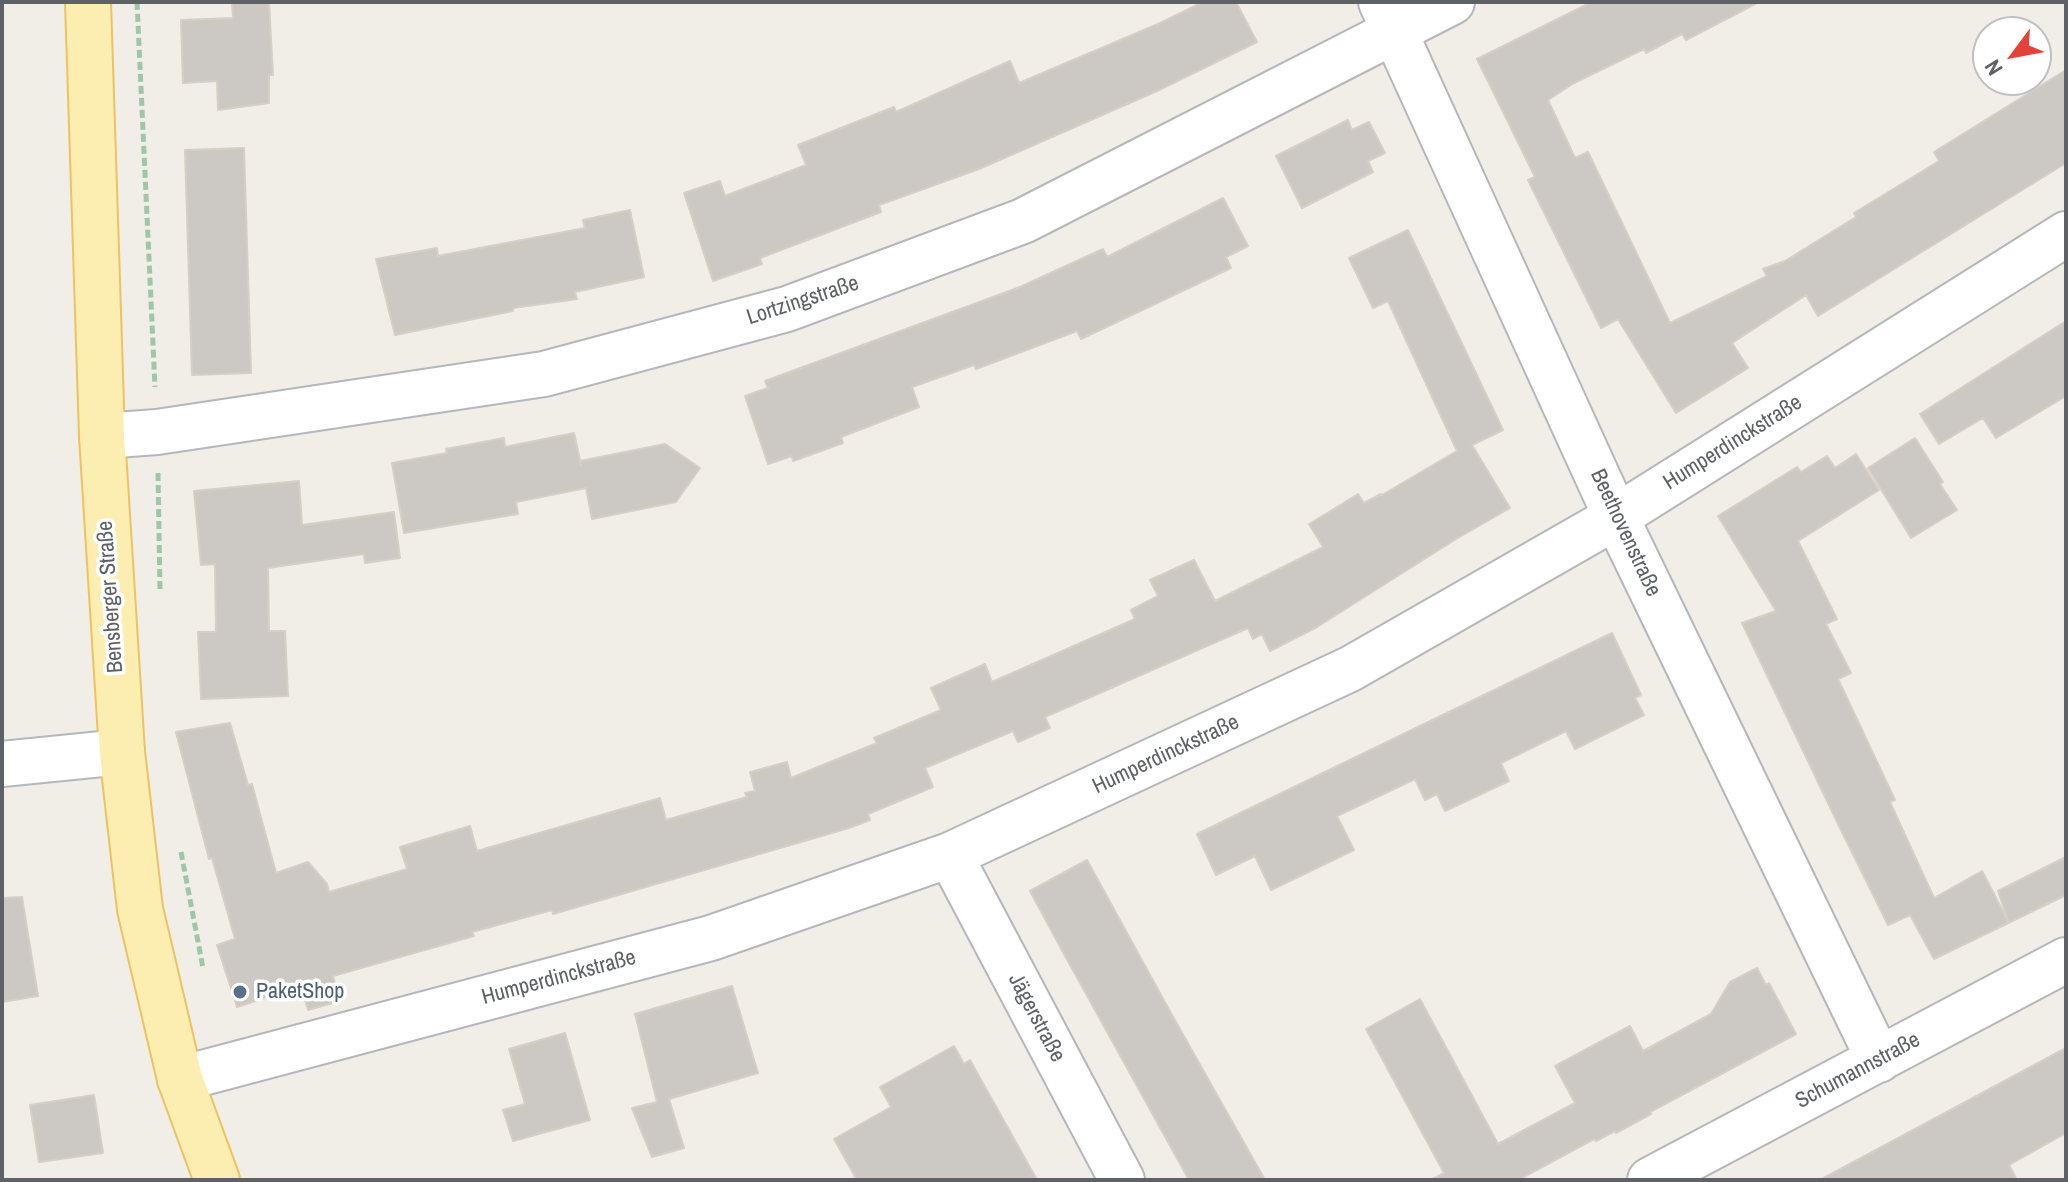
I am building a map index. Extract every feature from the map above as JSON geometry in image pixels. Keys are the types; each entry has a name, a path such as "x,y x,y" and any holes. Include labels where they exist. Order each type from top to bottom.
{"main road":[{"name":"Bensberger Straße","path":"88,2 102,436 122,752 140,909 180,1079 217,1180"}],"street":[{"name":"Lortzingstraße","path":"102,436 157,432 544,374 787,309 1023,221 1388,16 1452,2"},
{"name":"Beethovenstraße","path":"1388,16 1616,517 1879,1060"},
{"name":"Humperdinckstraße","path":"180,1079 711,938 950,855 1350,669 1616,517 2066,234"},
{"path":"2,764 122,752"},
{"name":"Jägerstraße","path":"950,855 1122,1180"},
{"name":"Schumannstraße","path":"1650,1180 2066,960"}],"path":[{"path":"137,2 157,432 160,603"},
{"path":"180,846 203,970"}],"building":[{"path":"232,2 269,2 273,75 269,75 269,103 218,110 217,81 183,83 181,20 233,18"},
{"path":"1203,2 1236,2 1257,42 1157,91 979,169 879,205 881,212 760,258 762,264 713,281 684,193 720,181 725,196 806,165 798,145 894,107 896,112 1010,61 1019,83"},
{"path":"1592,2 1759,2 1686,40 1682,34 1646,53 1644,49 1574,83 1548,100 1575,158 1588,152 1670,323 1767,276 1763,269 1785,261 1856,217 1854,213 1939,161 1934,152 2024,96 2052,96 2052,79 2066,70 2066,163 1818,316 1806,295 1732,343 1748,368 1676,413 1618,319 1601,328 1528,180 1535,177 1477,59"},
{"path":"1348,120 1352,130 1369,122 1385,153 1368,161 1373,172 1302,208 1276,156"},
{"path":"244,148 251,373 192,375 185,150"},
{"path":"1223,198 1248,246 1226,257 1231,268 1081,339 1077,331 976,369 974,365 912,387 919,407 841,437 843,443 793,461 792,456 768,464 745,396 768,388 765,381 1020,287 1103,249 1107,257"},
{"path":"630,210 644,277 575,292 577,299 513,308 513,311 395,335 376,259 437,248 438,256 585,228 583,220"},
{"path":"1408,230 1503,430 1472,445 1510,508 1317,627 1270,651 1262,634 1253,639 1248,628 1045,717 1050,728 1018,742 1013,731 925,768 933,787 868,814 870,820 553,914 552,910 472,932 474,936 333,976 340,1001 308,1010 301,986 237,1007 217,945 235,939 212,858 209,859 176,732 230,723 248,785 252,784 276,873 308,862 327,884 329,892 407,869 400,847 470,826 477,851 660,798 666,820 747,797 745,793 755,791 750,772 787,762 791,778 877,743 874,738 941,710 931,688 985,664 992,682 1135,619 1131,610 1158,596 1150,580 1194,560 1215,601 1323,547 1309,524 1358,494 1364,503 1382,495 1457,451 1388,301 1373,308 1349,258"},
{"path":"2066,321 2066,396 1996,438 1983,418 1939,444 1920,414"},
{"path":"574,433 580,461 665,444 700,468 676,502 592,519 586,488 516,502 518,514 404,533 392,463 504,438 505,447"},
{"path":"1915,438 1957,510 1911,538 1868,468"},
{"path":"1856,454 1879,490 1798,541 1837,619 1826,624 1851,673 1838,679 1895,800 1890,802 1934,898 1982,871 2008,921 1998,891 2066,857 2066,895 1934,959 1910,915 1888,925 1838,824 1742,623 1776,611 1718,516 1797,467 1801,472 1827,456 1835,468"},
{"path":"299,481 302,525 394,512 400,558 365,563 364,554 268,568 269,631 285,631 288,696 201,699 198,632 216,632 215,564 201,565 194,491"},
{"path":"1612,633 1641,695 1635,698 1644,715 1575,749 1566,731 1501,763 1509,781 1445,811 1437,794 1425,800 1415,779 1337,816 1354,850 1271,890 1255,856 1216,875 1197,834"},
{"path":"1087,860 1265,1180 1189,1180 1030,891"},
{"path":"22,897 38,996 2,1002 2,898"},
{"path":"1757,968 1766,985 1769,983 1796,1034 1616,1133 1596,1141 1594,1139 1518,1180 1431,1180 1444,1173 1366,1029 1420,999 1498,1144 1575,1103 1555,1066 1630,1026 1643,1051 1711,1014 1730,982"},
{"path":"732,986 758,1073 669,1099 684,1148 652,1157 632,1108 657,1102 635,1014"},
{"path":"565,1033 590,1120 513,1141 503,1110 525,1104 509,1049"},
{"path":"954,1046 964,1064 970,1060 1037,1180 857,1180 834,1139 891,1107 880,1087"},
{"path":"2066,1048 2066,1133 2009,1165 2017,1180 1820,1180"},
{"path":"94,1095 103,1153 39,1162 30,1105"}],"place":[{"name":"PaketShop","path":"240,992"}]}
